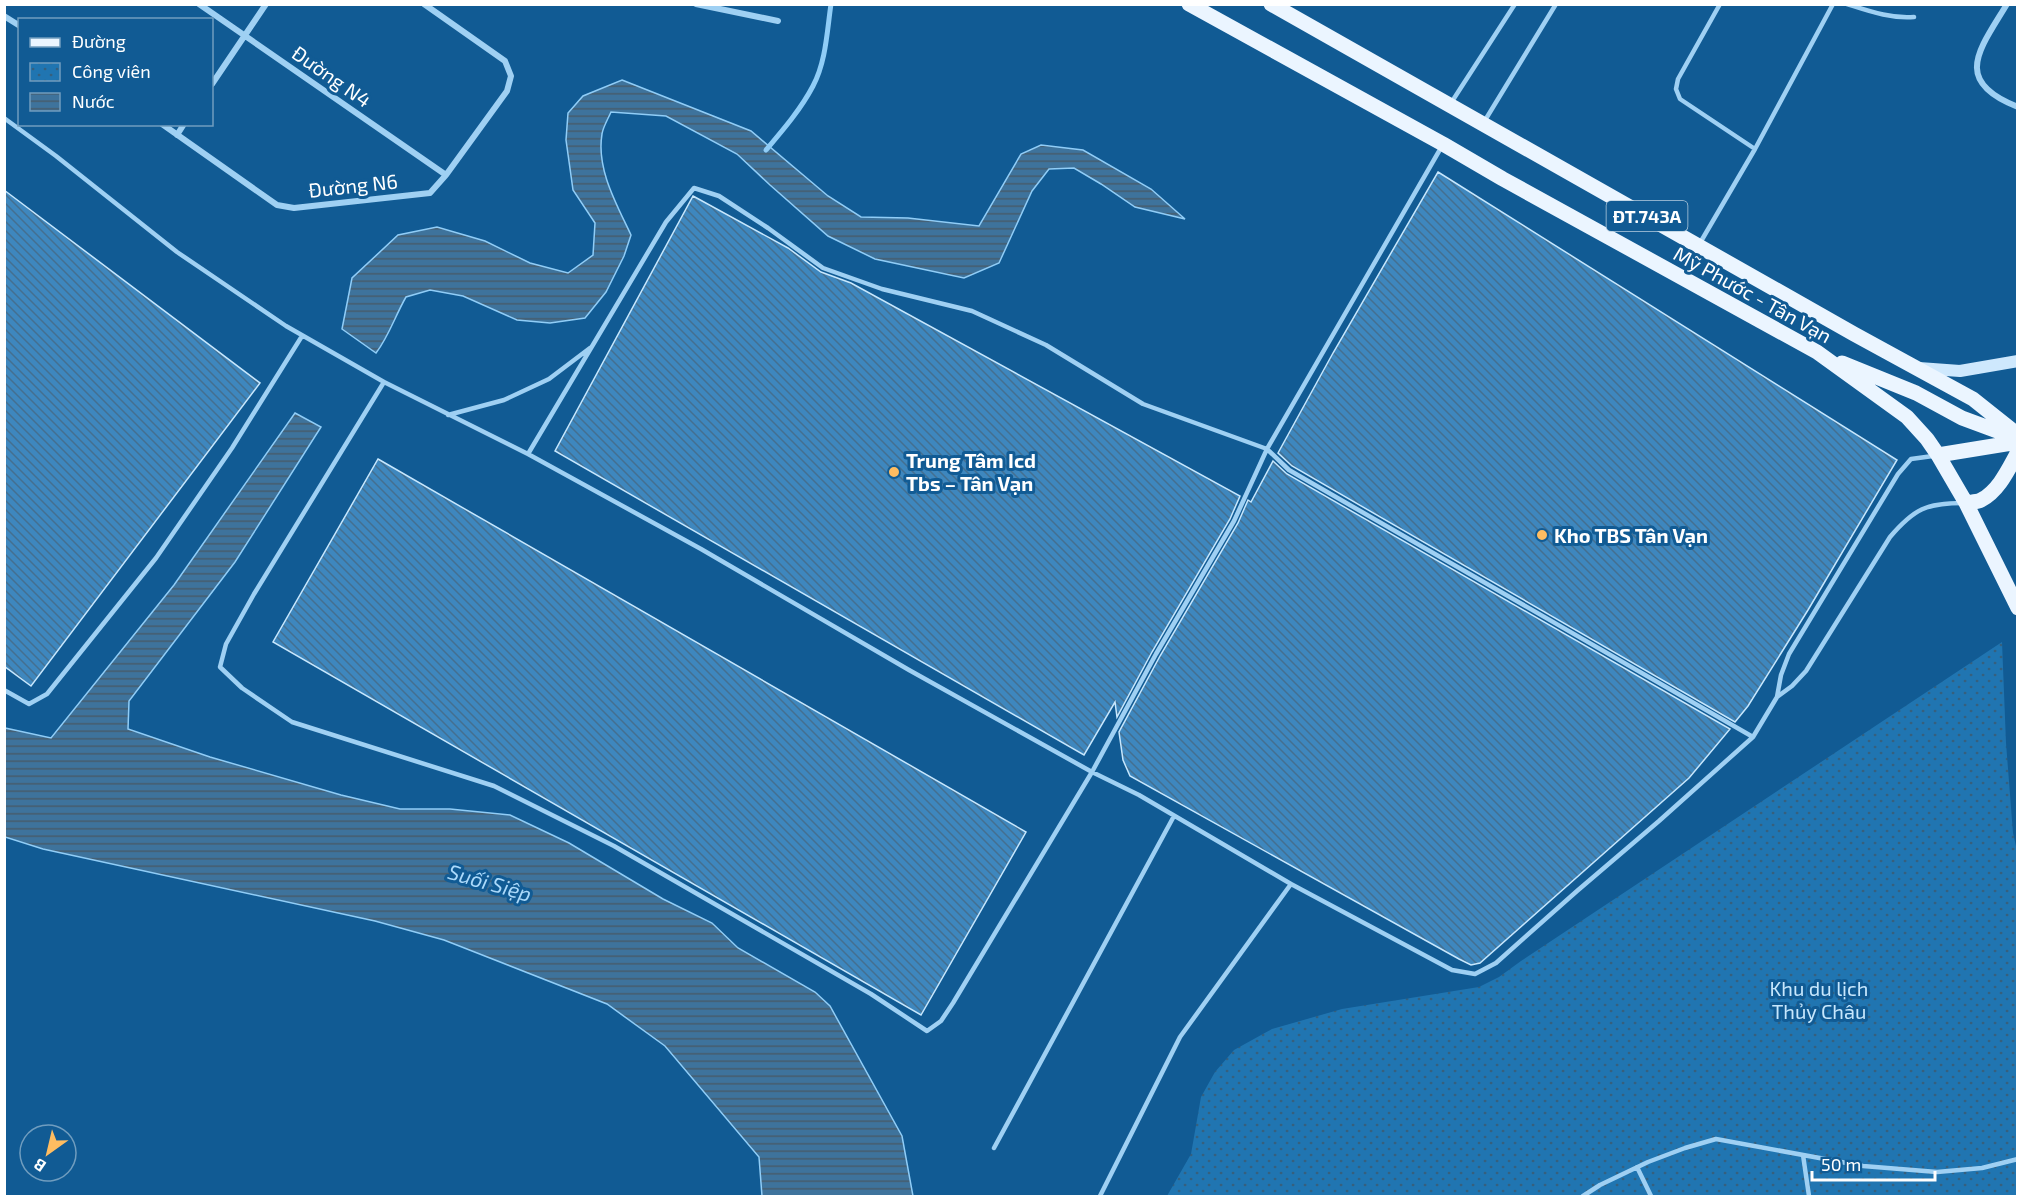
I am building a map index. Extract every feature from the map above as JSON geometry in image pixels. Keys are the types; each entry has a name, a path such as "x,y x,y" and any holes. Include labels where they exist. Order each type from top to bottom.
{"main road":[{"name":"Mỹ Phước - Tân Vạn","path":"1189,4 1817,352 1907,417 1938,455 1966,503 2018,608"},
{"name":"Mỹ Phước - Tân Vạn","path":"1271,4 1973,399 2018,439"},
{"name":"ĐT.743A","path":"1817,352 1887,382 1917,404 1975,433 2018,439"},
{"path":"1938,455 2018,439"},
{"path":"1966,503 1982,499 1993,490 2018,452"}],"street":[{"name":"Đường N4","path":"199,4 446,175"},
{"path":"213,83 266,4"},
{"name":"Đường N6","path":"165,126 277,205 294,208 430,193 446,175 507,91 511,75 504,61 424,4"},
{"path":"696,4 777,21"},
{"path":"2007,4 1979,51 1976,75 1985,90 2003,102 2018,107"},
{"path":"4,16 18,25"},
{"path":"177,135 183,126"},
{"path":"1919,368 1960,371 2018,361"}],"lane":[{"path":"1449,106 1515,4"},
{"path":"1483,124 1556,4"},
{"path":"1720,4 1678,79 1676,89 1680,99 1755,149"},
{"path":"1699,246 1755,149 1833,4"},
{"path":"1847,4 1893,17 1914,17"},
{"path":"4,118 56,156 177,252 302,336 384,382 528,454 701,549 909,670 1092,772 1139,795 1291,884 1452,970 1474,974 1496,963 1753,737 1777,697 1781,675 1789,654 1898,474 1911,459 1938,455"},
{"path":"384,382 226,644 220,667 242,688 292,722 494,786 624,852 872,994 927,1031 941,1022 1092,772 1156,654 1234,521 1267,449 1443,144"},
{"path":"528,454 666,222 694,188 719,196 823,268 882,289 972,311 1046,345 1143,404 1267,449 1289,470 1753,737"},
{"path":"4,690 29,704 47,694 156,558 232,448 302,336"},
{"path":"448,415 504,400 549,379 592,346"},
{"path":"1777,697 1792,686 1806,671 1890,537 1902,522 1918,511 1938,503 1966,503"},
{"path":"994,1148 1174,816"},
{"path":"1100,1197 1180,1036 1291,884"},
{"path":"1583,1197 1600,1185 1637,1167 1685,1148 1716,1139 1863,1166 1937,1172 1982,1168 2018,1159"},
{"path":"1803,1155 1809,1197"},
{"path":"1637,1167 1651,1197"}],"green space":[{"name":"Khu du lịch Thủy Châu","path":"2002,642 2006,743 2013,833 2018,855 2017,1196 1167,1196 1191,1154 1201,1097 1215,1072 1234,1050 1272,1029 1342,1009 1479,987 1499,977"}],"water":[{"path":"622,80 751,131 828,196 861,217 908,218 979,226 1021,154 1041,145 1083,150 1151,189 1185,219 1135,207 1074,168 1049,169 1032,191 999,263 964,278 875,259 828,236 737,154 666,116 611,112 602,134 602,160 614,199 631,235 624,256 606,292 585,318 550,323 517,320 463,296 430,290 406,297 376,353 342,329 352,278 398,235 437,227 485,241 530,263 568,273 593,255 595,223 573,190 566,140 568,113 583,96"},
{"name":"Suối Siệp","path":"295,413 321,427 235,562 129,701 128,729 210,757 341,795 400,809 450,809 510,815 569,843 663,899 712,923 738,948 815,992 830,1006 902,1136 913,1196 762,1196 759,1157 665,1046 607,1004 444,940 375,921 43,849 5,837 5,728 51,738 174,585"}],"building":[{"path":"1438,172 1897,460 1808,610 1748,706 1735,722 1292,466 1278,453"},
{"path":"4,190 260,383 31,686 4,666"},
{"name":"Trung Tâm Icd Tbs – Tân Vạn","path":"693,196 788,248 821,272 851,283 1240,496 1230,519 1152,652 1117,717 1115,702 1084,755 555,451"},
{"path":"378,459 1026,832 921,1015 273,642"},
{"path":"1273,461 1287,474 1730,729 1689,778 1480,963 1471,965 1459,959 1130,776 1123,760 1119,732 1160,656 1238,523 1248,500 1251,502"}],"waterway":[{"path":"766,150 797,111 817,77 821,67 831,4"}],"place":[{"name":"Trung Tâm Icd Tbs – Tân Vạn","path":"894,472"},
{"name":"Kho TBS Tân Vạn","path":"1542,535"}]}
